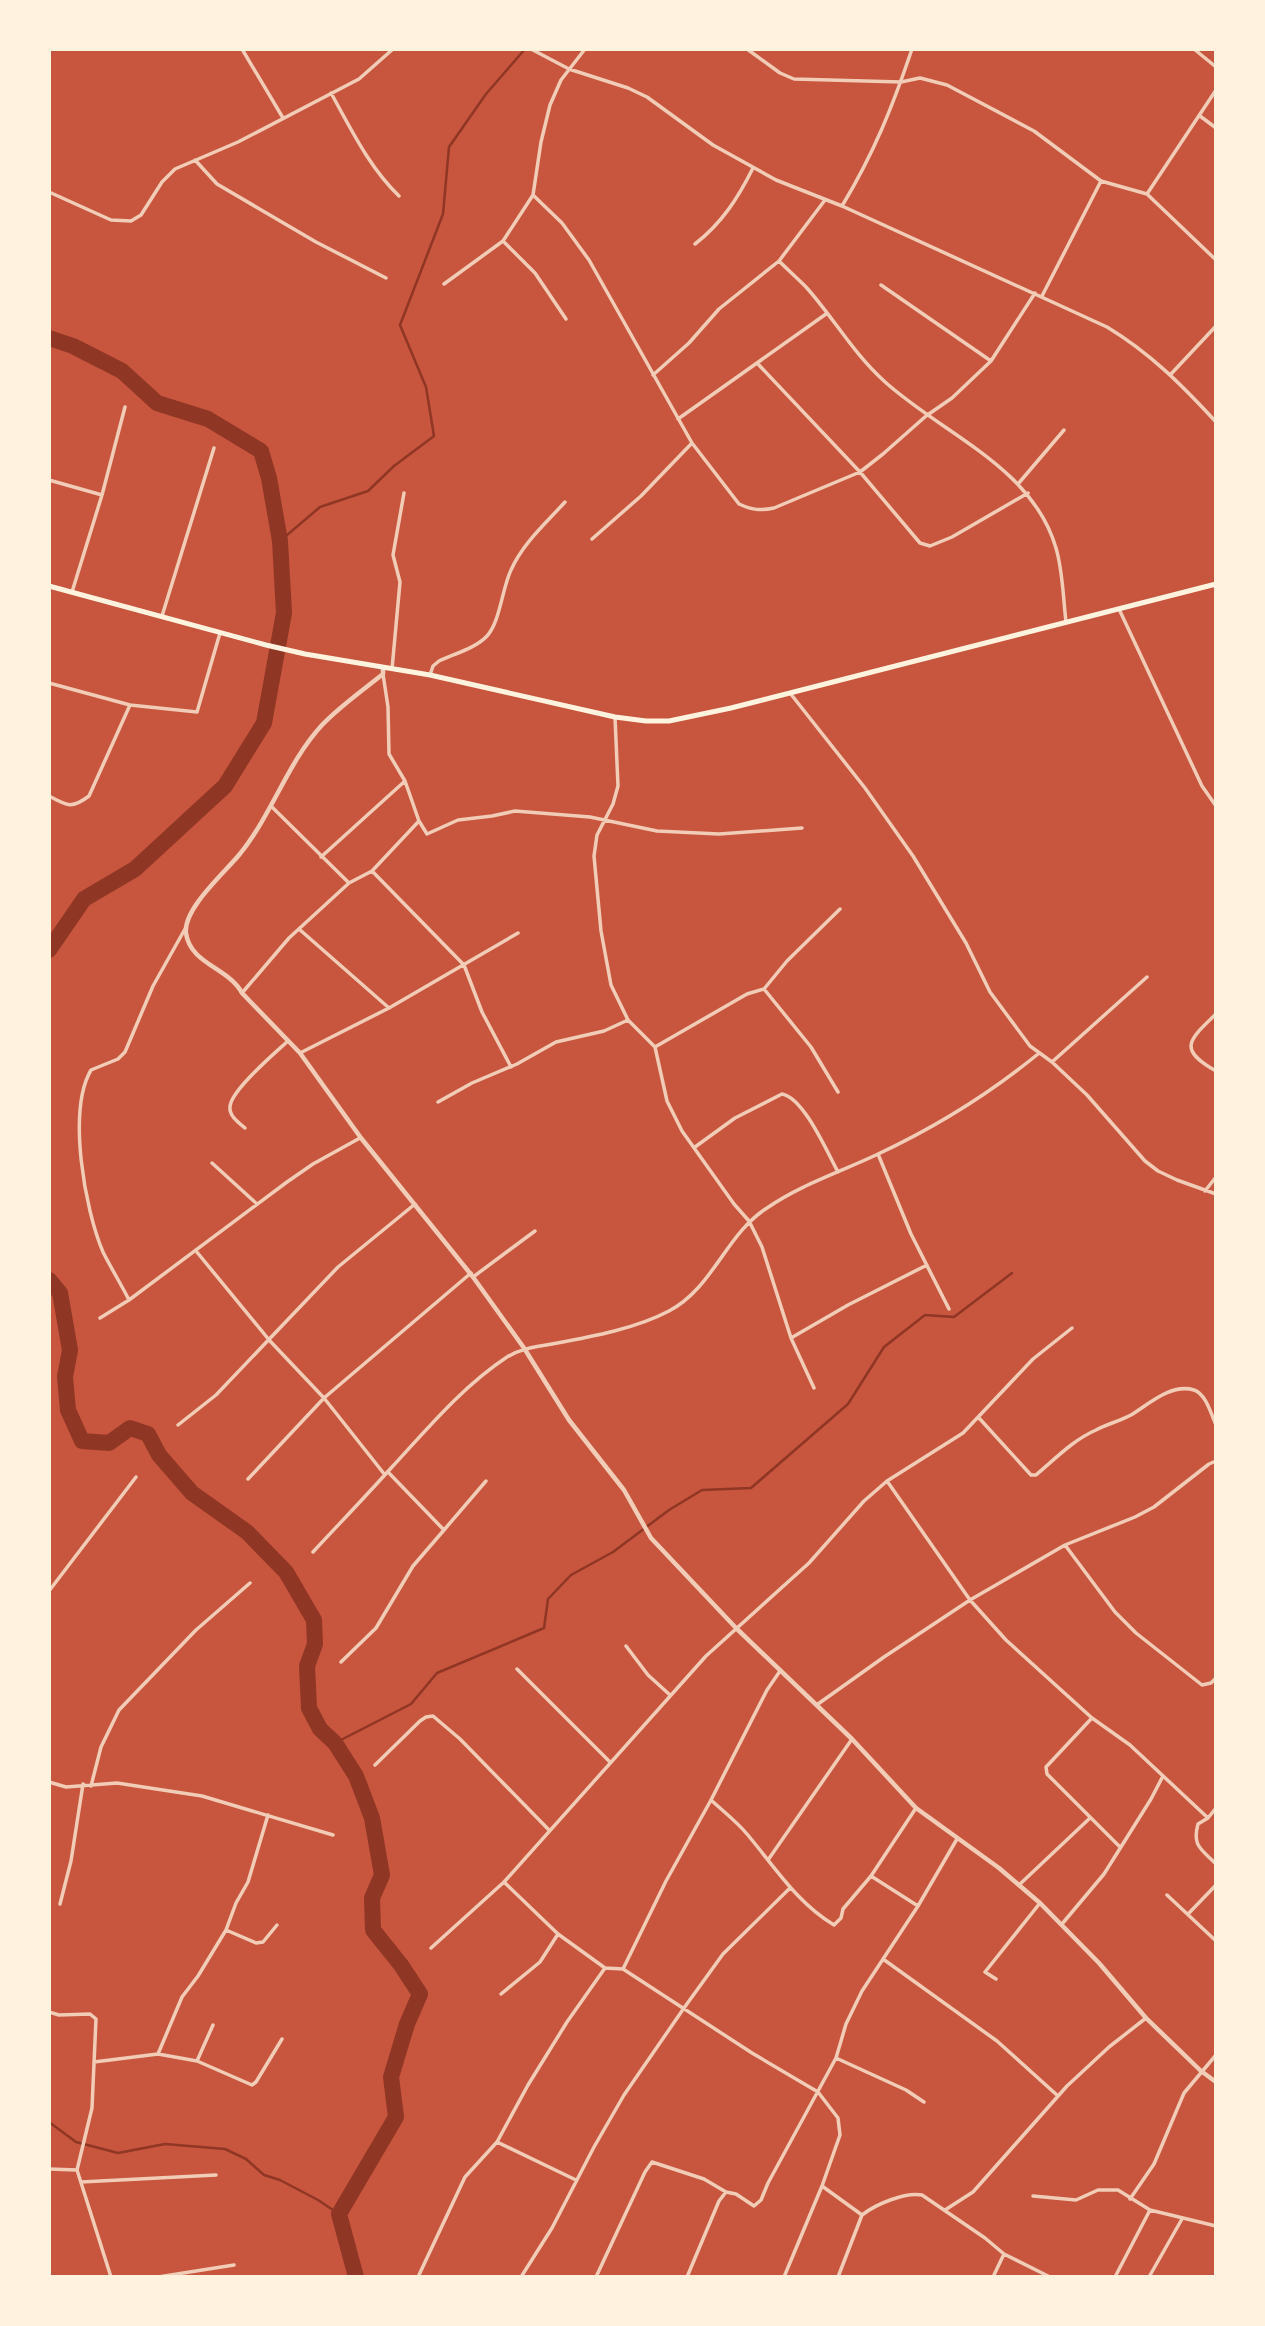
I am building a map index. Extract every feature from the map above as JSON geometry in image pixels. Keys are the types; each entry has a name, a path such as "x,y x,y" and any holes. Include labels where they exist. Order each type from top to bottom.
{"main road":[{"path":"49,586 305,654 383,671 392,669 430,675 646,722 669,721 790,692 1216,584"}],"street":[{"path":"242,49 283,118"},
{"path":"49,192 111,220 131,221 141,215 167,175 238,142 359,79 393,49"},
{"path":"531,49 569,69 647,97 713,145 753,168 1086,316 1126,339 1171,374 1216,422"},
{"path":"444,284 503,241 533,195 550,105 561,80 585,49"},
{"path":"747,49 780,73 794,79 901,82 920,78 947,85 1034,131 1101,181 1147,194 1216,260"},
{"path":"842,206 867,164 891,111 912,49"},
{"path":"1194,49 1216,67"},
{"path":"1147,194 1216,90"},
{"path":"331,93 377,173 399,196"},
{"path":"1200,116 1216,128"},
{"path":"195,160 217,184 316,242 386,278"},
{"path":"695,244 722,220 736,202 753,168"},
{"path":"1042,296 1101,181"},
{"path":"533,195 562,223 589,260 692,443 738,504 749,509 761,511 774,508 860,472 926,416 953,398 991,361 1035,293"},
{"path":"653,374 689,343 719,309 779,261 825,200"},
{"path":"503,241 535,273 566,319"},
{"path":"779,261 806,288 883,380 926,416 988,459 1028,493 1043,517 1056,547 1066,622"},
{"path":"881,285 991,361"},
{"path":"678,419 826,314"},
{"path":"1171,374 1216,326"},
{"path":"758,364 860,472 920,543 930,546 952,537 1028,493"},
{"path":"72,592 102,495 125,407"},
{"path":"1018,484 1064,430"},
{"path":"592,539 641,496 692,443"},
{"path":"162,617 214,448"},
{"path":"49,480 102,495"},
{"path":"392,669 400,582 393,555 404,493"},
{"path":"430,675 433,666 439,661 486,638 493,628 504,586 513,566 526,545 565,502"},
{"path":"1119,609 1202,786 1216,806"},
{"path":"49,683 130,705 197,712 220,633"},
{"path":"383,671 388,707 389,754 405,781 419,821 427,834 458,820 515,811 605,820 657,831 719,834 802,828"},
{"path":"130,1300 103,1252 85,1189 80,1154 81,1104 90,1070 118,1059 125,1052 153,986 186,928 192,910 248,845 272,807 292,766 321,726 383,671"},
{"path":"790,692 865,788 913,856 966,943 990,992 1020,1034 1038,1054 1052,1062 1124,1135 1145,1161 1158,1171 1216,1194"},
{"path":"49,796 66,805 79,804 89,796 130,705"},
{"path":"615,717 619,778 613,804 597,835 594,856 601,931 611,985 628,1020 655,1047 667,1101 682,1131 749,1221 762,1247 791,1338 814,1388"},
{"path":"321,857 405,781"},
{"path":"272,807 349,883"},
{"path":"242,993 299,929 349,883 372,871 419,821"},
{"path":"372,871 464,965 482,1012 512,1067"},
{"path":"655,1047 747,994 764,989 787,961 840,909"},
{"path":"186,928 192,950 238,984 242,993 300,1054 361,1138 472,1275 524,1348 569,1420 624,1490 651,1538 736,1628 818,1704 916,1808 1040,1903 1146,2018 1200,2071 1216,2081"},
{"path":"299,929 389,1008"},
{"path":"300,1054 389,1008 518,933"},
{"path":"1052,1062 1147,977"},
{"path":"764,989 811,1047 838,1092"},
{"path":"1216,1014 1194,1036 1191,1048 1193,1056 1216,1071"},
{"path":"438,1102 472,1083 512,1067 556,1042 604,1031 628,1020"},
{"path":"245,1129 233,1117 229,1108 231,1101 249,1078 288,1041"},
{"path":"313,1552 445,1408 506,1359 524,1348 621,1328 669,1311 688,1300 749,1221 785,1196 878,1154 980,1098 1038,1054"},
{"path":"695,1147 735,1118 773,1096 788,1095 811,1124 838,1172"},
{"path":"100,1318 130,1300 313,1164 361,1138"},
{"path":"878,1154 911,1234 949,1309"},
{"path":"212,1163 257,1205"},
{"path":"1205,1191 1216,1177"},
{"path":"178,1425 216,1395 270,1341 328,1276 415,1204"},
{"path":"248,1479 324,1398 472,1275 535,1231"},
{"path":"195,1251 270,1341 324,1398 386,1474 444,1530"},
{"path":"791,1338 848,1305 927,1265"},
{"path":"431,1948 504,1882 670,1695 736,1628 809,1563 864,1501 887,1481 963,1433 1033,1359 1072,1328"},
{"path":"979,1418 1031,1475 1036,1475 1072,1444 1095,1430 1129,1416 1171,1391 1186,1388 1197,1391 1204,1399 1216,1425"},
{"path":"818,1704 971,1600 1065,1545 1154,1507 1216,1461"},
{"path":"49,1591 136,1477"},
{"path":"341,1662 376,1628 412,1566 486,1481"},
{"path":"887,1481 971,1600 1006,1640 1092,1718 1130,1745 1208,1818"},
{"path":"1065,1545 1115,1612 1136,1633 1202,1685 1211,1684 1216,1678"},
{"path":"91,1786 101,1746 119,1710 196,1630 250,1583"},
{"path":"626,1646 648,1675 670,1695"},
{"path":"517,1669 610,1762"},
{"path":"623,1969 666,1881 712,1800 767,1690 780,1671"},
{"path":"375,1765 420,1721 433,1716 460,1739 549,1830"},
{"path":"1092,1718 1046,1767 1050,1777 1120,1847"},
{"path":"768,1860 852,1739"},
{"path":"1062,1924 1104,1874 1152,1799 1163,1776"},
{"path":"49,1782 66,1787 117,1783 202,1796 333,1835"},
{"path":"60,1904 71,1861 83,1784"},
{"path":"712,1800 745,1831 790,1888 822,1918 834,1925 841,1917 843,1909 871,1876 916,1808"},
{"path":"1216,1808 1208,1818 1198,1824 1195,1840 1197,1846 1216,1864"},
{"path":"158,2054 181,1997 198,1976 226,1930 236,1903 248,1882 268,1815"},
{"path":"1019,1885 1090,1818"},
{"path":"596,2277 652,2162 704,2179 754,2206 761,2200 835,2058 846,2024 862,1992 918,1906 957,1839"},
{"path":"871,1876 918,1906"},
{"path":"504,1882 558,1934 605,1968 623,1969 752,2053 818,2092 838,2118 840,2135 784,2277"},
{"path":"1189,1913 1216,1885"},
{"path":"521,2277 552,2228 624,2095 684,2008 723,1954 790,1888"},
{"path":"1167,1895 1216,1941"},
{"path":"996,1979 985,1972 1040,1903"},
{"path":"226,1930 256,1943 263,1942 276,1925"},
{"path":"501,1994 540,1962 558,1934"},
{"path":"883,1959 997,2041 1058,2096"},
{"path":"418,2277 465,2177 497,2142 567,2022 605,1968"},
{"path":"49,2012 59,2015 90,2014 96,2020 92,2108 77,2170 111,2277"},
{"path":"945,2210 973,2192 1058,2096 1109,2047 1146,2018"},
{"path":"197,2061 213,2025"},
{"path":"94,2062 158,2054 197,2061 252,2085 282,2039"},
{"path":"1130,2199 1154,2164 1184,2093 1216,2055"},
{"path":"835,2058 906,2090 924,2102"},
{"path":"497,2142 576,2180"},
{"path":"49,2169 77,2170"},
{"path":"81,2182 216,2175"},
{"path":"822,2186 862,2216"},
{"path":"1033,2196 1076,2200 1098,2190 1118,2190 1150,2210 1216,2226"},
{"path":"687,2277 719,2201 726,2192"},
{"path":"838,2277 862,2216 869,2210 911,2193 922,2194 1004,2254 1049,2277"},
{"path":"1115,2277 1150,2210"},
{"path":"1149,2277 1182,2219"},
{"path":"993,2277 1004,2254"},
{"path":"158,2277 234,2265"},
{"path":"205,2269 206,2277"}],"waterway":[{"path":"280,541 320,507 368,491 394,466 434,436 426,387 400,325 443,214 449,147 486,94 525,49"},
{"path":"49,338 73,346 122,371 157,403 208,419 261,451 269,478 280,541 284,613 264,723 225,786 135,869 84,899 49,950"},
{"path":"335,1743 411,1704 437,1673 544,1628 548,1599 571,1575 613,1552 669,1510 702,1490 751,1488 848,1404 884,1347 925,1315 954,1317 1012,1273"},
{"path":"49,1280 60,1293 70,1350 65,1377 68,1410 82,1441 109,1443 130,1428 148,1434 159,1455 192,1493 247,1532 286,1572 314,1620 315,1644 307,1666 309,1708 320,1729 335,1743 356,1776 372,1818 382,1875 372,1898 373,1930 420,1994 407,2024 391,2077 396,2117 339,2214 356,2277"},
{"path":"49,2122 76,2142 118,2153 165,2144 225,2149 246,2159 264,2175 280,2180 339,2214"}]}
